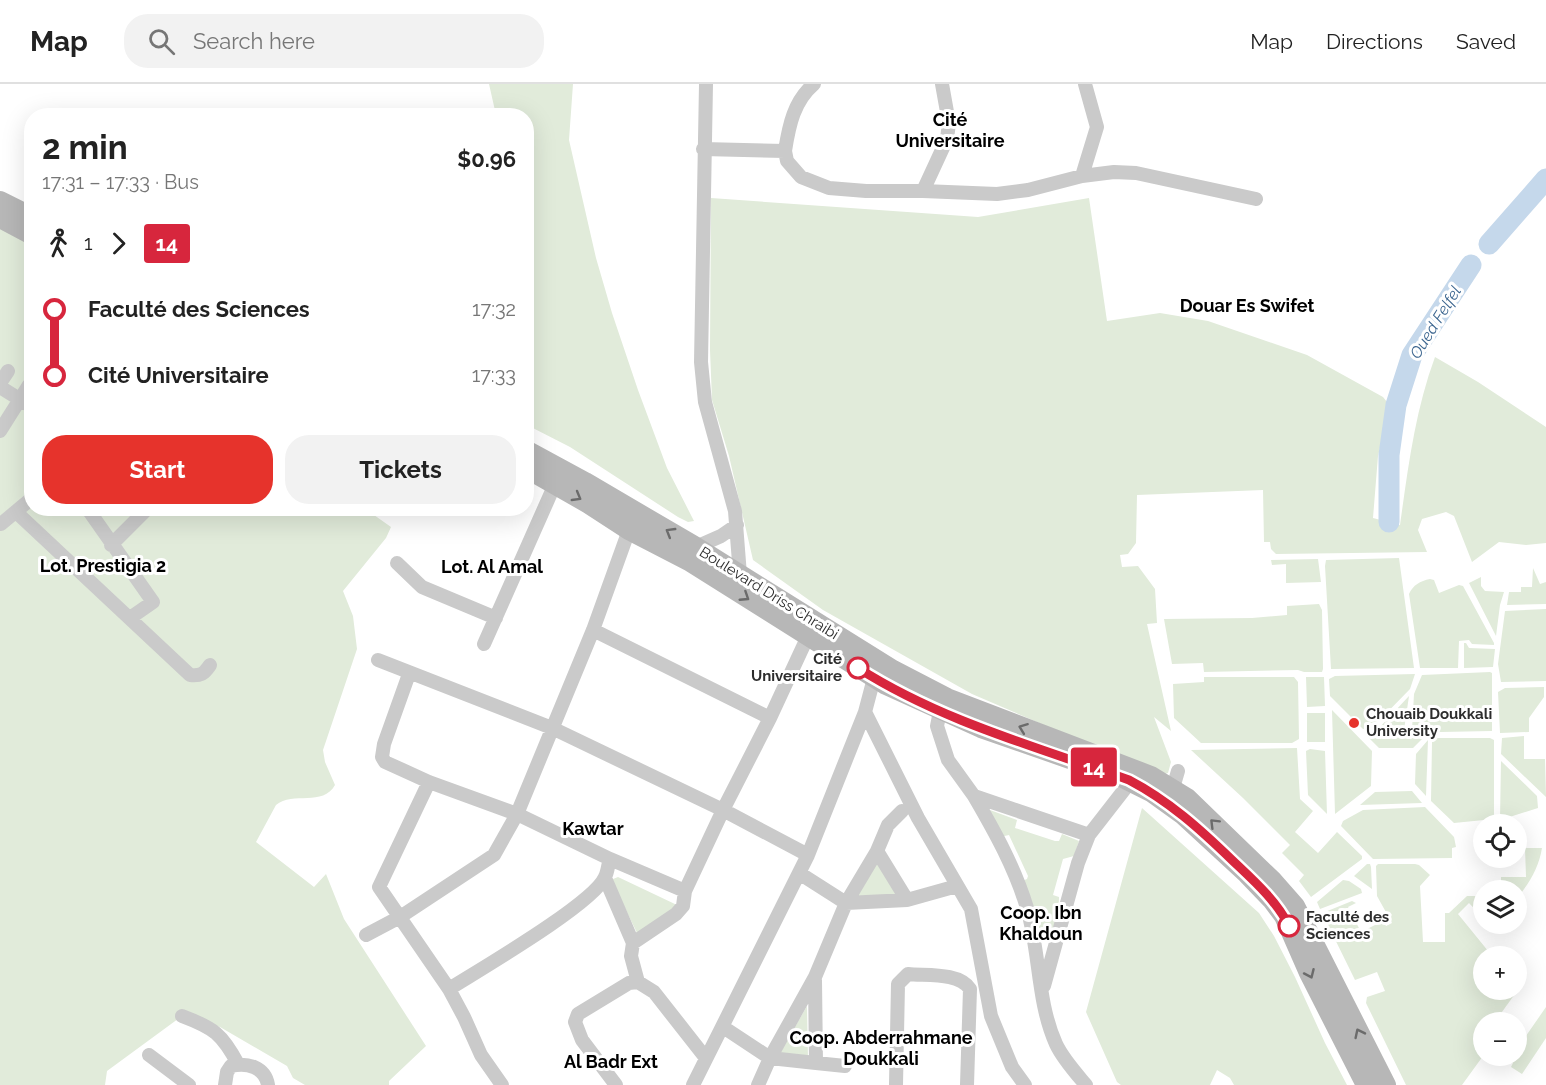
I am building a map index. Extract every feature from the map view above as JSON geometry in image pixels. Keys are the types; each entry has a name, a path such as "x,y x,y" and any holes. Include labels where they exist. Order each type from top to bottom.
{"main road":[{"path":"0,201 24,213"},
{"path":"0,218 24,231"},
{"name":"Boulevard Driss Chraibi","path":"534,454 740,574 881,678 947,698 1151,776 1175,780 1274,881 1295,906 1386,1085"},
{"name":"Boulevard Driss Chraibi","path":"534,472 629,530 689,561 808,636 940,711 990,732 1129,780 1163,799 1247,874 1284,916 1309,973 1366,1085"}],"street":[{"path":"706,84 703,149 701,362 705,402 726,473 737,525 740,574"},
{"path":"814,84 806,92 792,117 785,151 787,161 801,177 829,188 997,194 1028,190 1082,176 1114,172 1136,173 1256,199"},
{"path":"923,191 947,139 949,123 942,84"},
{"path":"1082,176 1097,127 1085,84"},
{"path":"703,149 785,151"},
{"path":"3,380 24,402"},
{"path":"0,431 24,406"},
{"path":"484,644 555,484"},
{"path":"1,524 24,505"},
{"path":"16,512 190,675 204,674 210,666"},
{"path":"92,516 153,602 130,618"},
{"path":"111,545 140,516"},
{"path":"696,547 721,536 737,525"},
{"path":"366,935 400,917 494,855 500,848 517,814 593,630 629,530"},
{"path":"397,563 422,587 496,618"},
{"path":"593,630 770,718"},
{"path":"633,943 676,914 683,906 685,891 808,636"},
{"path":"378,660 552,728 723,810 808,855"},
{"path":"409,674 384,744 382,757 385,762 429,782 517,814 610,859 685,891"},
{"path":"693,1085 705,1057 723,1027 800,873 881,678"},
{"path":"940,711 937,726 948,760 974,795 1011,865 1028,910 1042,992 1056,1044 1064,1058 1086,1085"},
{"path":"865,712 918,818 970,909 991,1016 1012,1067 1024,1085"},
{"path":"1042,992 1078,862 1089,835 1129,780"},
{"path":"429,782 380,887 449,989 495,1082"},
{"path":"974,795 1089,835"},
{"path":"758,1085 814,977 846,903 877,851 888,825 902,811"},
{"path":"877,851 907,900"},
{"path":"449,989 586,898 605,878 610,859"},
{"path":"800,873 846,903 907,900 957,886"},
{"path":"605,878 633,943 631,956 638,981 654,992 705,1057"},
{"path":"1034,940 1055,943"},
{"path":"896,1085 898,984 908,974 957,978 966,983 970,989 967,1085"},
{"path":"814,977 816,1064"},
{"path":"616,1085 582,1040 575,1022 578,1014 621,987 638,981"},
{"path":"182,1016 206,1025 227,1043 238,1064"},
{"path":"723,1027 770,1058 845,1066"},
{"path":"149,1055 189,1085"},
{"path":"225,1085 227,1072 231,1066 238,1064 259,1068 265,1074 268,1085"}],"green space":[{"path":"489,84 573,84 569,140 596,258 638,390 667,468 694,521 688,522 678,517 570,447 534,429 534,108 494,108"},
{"path":"711,198 978,217 1089,198 1107,321 1160,313 1208,321 1307,355 1383,397 1389,409 1378,456 1373,518 1400,525 1417,419 1435,357 1546,427 1546,543 1526,545 1499,542 1472,562 1454,516 1446,512 1422,519 1418,530 1427,552 1276,554 1271,549 1270,542 1264,542 1263,490 1137,495 1136,543 1128,554 1120,555 1122,567 1138,566 1155,589 1157,623 1147,624 1171,731 1154,717 1171,762 1168,773 1164,774 1137,765 972,694 823,610 753,560 729,456 712,400"},
{"path":"0,224 24,236 24,516 375,516 391,527 386,538 343,591 353,616 357,649 323,750 325,762 335,785 330,792 323,795 291,799 276,805 256,842 314,887 326,874 344,919 426,1046 389,1081 389,1085 305,1085 293,1078 287,1066 220,1027 182,1016 107,1071 105,1085 0,1085"},
{"path":"1399,558 1414,668 1331,669 1326,560"},
{"path":"1318,559 1321,582 1286,583 1286,564 1272,565 1271,560"},
{"path":"1533,568 1540,584 1546,582 1546,604 1507,605 1509,592 1521,592 1521,587 1532,587"},
{"path":"1481,577 1481,586 1485,591 1504,592 1496,636 1469,583"},
{"path":"1430,579 1434,580 1439,593 1459,585 1463,586 1494,643 1494,645 1472,644 1469,640 1459,641 1458,668 1420,668 1409,594 1417,584"},
{"path":"1319,604 1322,610 1322,672 1298,670 1204,672 1203,663 1172,664 1164,619 1252,618 1287,615 1287,606"},
{"path":"1546,609 1546,681 1501,682 1498,664 1505,611"},
{"path":"1464,643 1469,648 1495,649 1493,667 1464,668"},
{"path":"1492,673 1492,731 1412,730 1414,694 1422,675"},
{"path":"1415,674 1410,689 1370,730 1363,729 1330,696 1329,679 1335,676"},
{"path":"1204,677 1294,677 1298,682 1299,739 1292,743 1201,743 1174,718 1173,684 1204,682"},
{"path":"1306,677 1324,677 1325,706 1307,707"},
{"path":"1544,687 1544,697 1529,718 1529,732 1500,733 1498,692 1505,688"},
{"path":"1409,696 1404,730 1376,731 1379,728"},
{"path":"1332,710 1372,751 1371,786 1335,814"},
{"path":"1307,713 1325,713 1325,742 1307,742"},
{"path":"1367,736 1425,736 1413,748 1379,748"},
{"path":"1524,736 1524,759 1545,759 1546,797 1501,754 1502,738"},
{"path":"1435,738 1490,738 1494,740 1494,814 1473,814 1473,821 1454,823 1431,801 1432,742"},
{"path":"1428,740 1426,796 1415,784 1416,754"},
{"path":"1297,748 1300,799 1313,811 1295,832 1318,853 1337,832 1362,856 1362,859 1311,897 1299,881 1304,875 1282,853 1290,845 1191,750"},
{"path":"1310,749 1325,751 1327,814 1308,795 1306,751"},
{"path":"1501,761 1537,796 1538,808 1519,814 1500,814"},
{"path":"1412,791 1422,803 1360,805 1375,792"},
{"path":"1425,807 1454,837 1456,847 1452,848 1452,858 1373,859 1341,826 1343,821 1363,810"},
{"path":"1142,808 1259,913 1295,977 1347,1085 1234,1085 1230,1078 1217,1070 1210,1085 1121,1085 1117,1082 1086,1012"},
{"path":"990,810 1017,820 1015,828 1055,841 1059,841 1062,834 1079,841 1074,856 1063,859 1053,895 1059,897 1058,913 1055,925 1046,938 1038,937 1022,881 1028,876 1009,835 1000,837"},
{"path":"1527,848 1542,848 1539,862 1527,884 1527,880 1501,880 1501,877 1526,877"},
{"path":"877,863 897,894 858,899 857,895"},
{"path":"1367,864 1371,867 1372,889 1354,876"},
{"path":"1378,864 1415,864 1430,875 1420,886 1423,942 1445,942 1445,913 1449,913 1467,896 1473,896 1473,907 1469,903 1458,914 1484,946 1473,946 1473,1000 1511,1000 1502,1012 1473,1012 1473,1066 1476,1066 1462,1085 1406,1085 1366,1003 1367,997 1385,991 1377,972 1355,980 1324,917 1325,912 1352,901 1356,903 1348,907 1361,932 1383,921 1386,926 1392,923 1377,896 1376,866"},
{"path":"618,877 677,905 638,935 612,881"},
{"path":"1343,880 1361,889 1362,893 1320,909 1317,902"},
{"path":"807,1006 808,1058 780,1053"},
{"path":"1546,1007 1546,1038 1522,1074 1511,1067 1527,1066 1527,1035"}],"waterway":[{"name":"Oued Felfel","path":"1489,244 1546,179"},
{"name":"Oued Felfel","path":"1389,522 1389,455 1396,405 1412,355 1471,265"}],"bus line":[{"name":"14","path":"858,668 886,685 981,729 1129,780 1163,799 1247,874 1272,900 1289,926"}],"place":[{"name":"Cité Universitaire","path":"858,668"},
{"name":"Chouaib Doukkali University","path":"1354,723"},
{"name":"Faculté des Sciences","path":"1289,926"}],"district":[{"name":"Cité Universitaire","path":"950,130"},
{"name":"Douar Es Swifet","path":"1247,306"},
{"name":"Lot. Prestigia 2","path":"103,566"},
{"name":"Lot. Al Amal","path":"492,567"},
{"name":"Kawtar","path":"593,829"},
{"name":"Coop. Ibn Khaldoun","path":"1041,923"},
{"name":"Coop. Abderrahmane Doukkali","path":"881,1048"},
{"name":"Al Badr Ext","path":"611,1062"}]}
